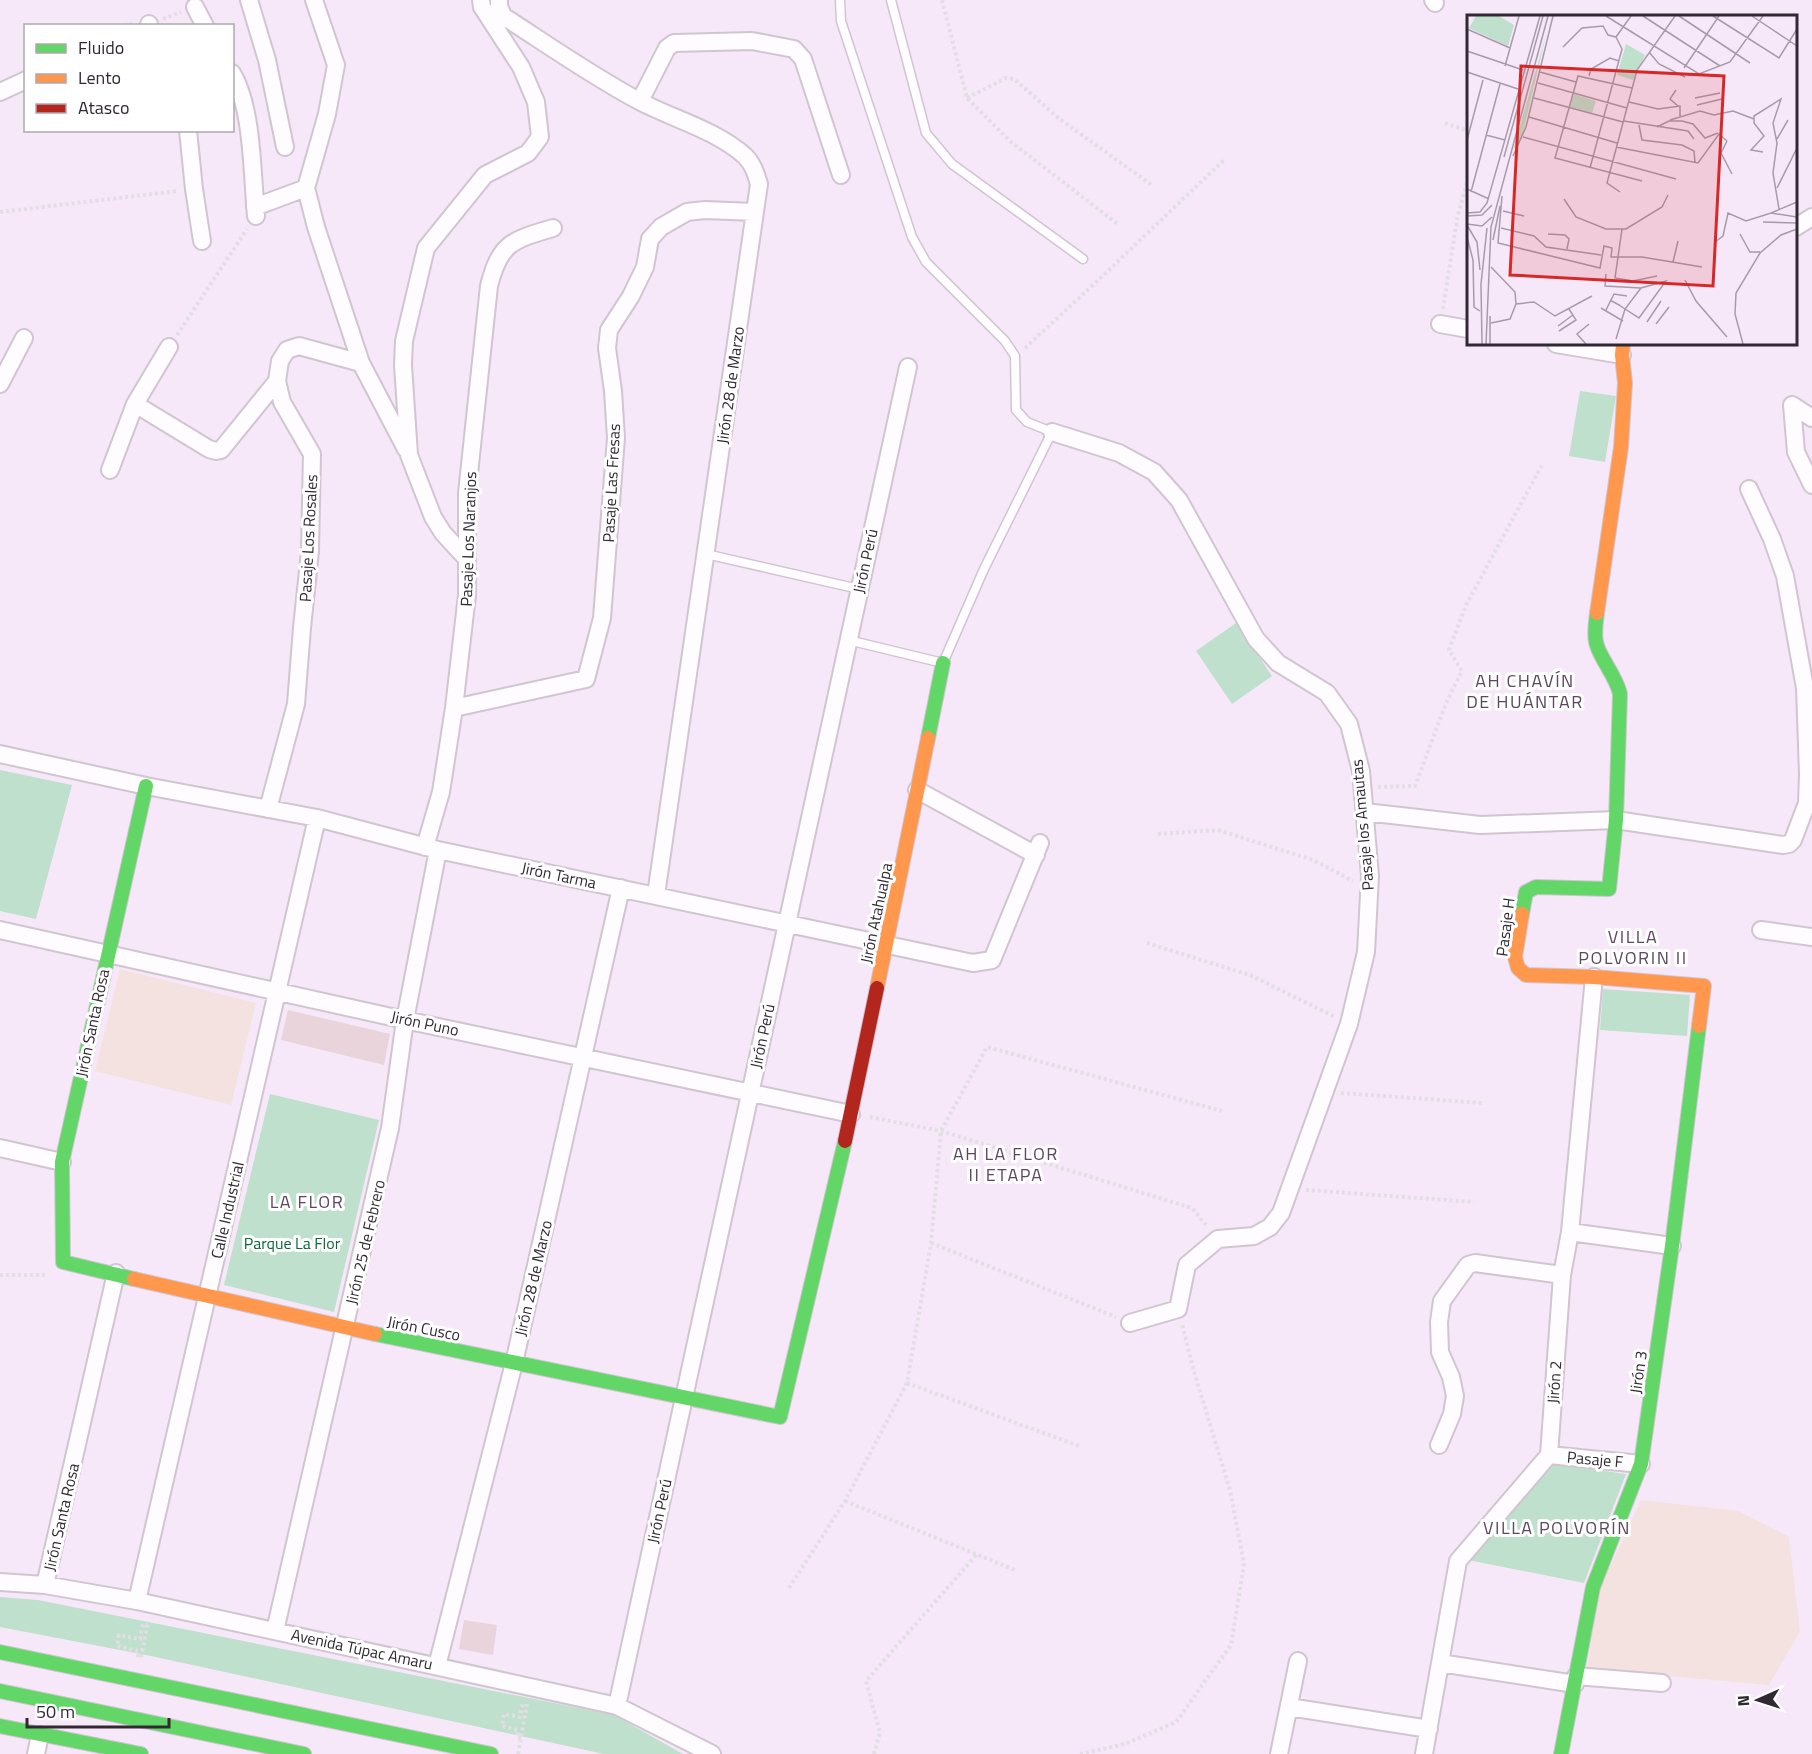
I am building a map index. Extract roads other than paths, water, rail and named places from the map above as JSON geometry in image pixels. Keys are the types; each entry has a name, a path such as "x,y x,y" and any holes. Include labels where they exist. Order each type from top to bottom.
{"main road":[{"path":"1616,820 1620,694 1617,681 1596,644 1595,629 1621,447 1625,383 1623,349"},
{"name":"Jirón Atahualpa","path":"780,1417 851,1114 943,663"},
{"name":"Jirón Santa Rosa","path":"63,1262 62,1162 146,786"},
{"name":"Pasaje H","path":"1616,820 1610,889 1536,887 1526,892 1515,957 1518,968 1526,975 1594,976 1704,986"},
{"name":"Jirón 3","path":"1561,1754 1593,1587 1641,1464 1672,1246 1704,986"},
{"name":"Jirón Cusco","path":"63,1262 345,1328 780,1417"},
{"path":"0,1652 491,1754"},
{"path":"0,1691 304,1754"},
{"path":"0,1726 141,1754"}],"street":[{"path":"249,0 267,60 285,147"},
{"path":"314,0 336,65 327,114 306,188 316,226 361,363 409,455 433,517 443,533 466,558"},
{"path":"409,455 403,365 404,341 424,252 485,176 528,153 540,137 536,102 520,67 482,7 482,0"},
{"path":"195,7 204,24"},
{"name":"Jirón 28 de Marzo","path":"501,8 596,77 640,102 715,136 745,156 752,165 759,184 656,895"},
{"path":"640,102 667,48 674,43 752,41 794,49 803,59 841,174"},
{"path":"234,76 240,85 246,109 255,211 306,188"},
{"path":"0,92 24,81"},
{"path":"189,132 194,189 202,241"},
{"name":"Pasaje Las Fresas","path":"454,708 586,679 602,618 616,438 608,348 609,330 631,296 645,267 650,239 661,226 687,212 705,210 755,212"},
{"path":"1797,226 1812,217"},
{"name":"Pasaje Los Naranjos","path":"432,849 454,708 467,595 467,493 489,286 495,264 518,238 553,228"},
{"path":"1440,324 1467,329"},
{"path":"0,384 24,338"},
{"path":"1569,345 1623,349"},
{"path":"135,404 216,451 221,450 277,381 280,361 287,350 293,346 361,363"},
{"path":"111,470 135,404 169,347"},
{"name":"Jirón Perú","path":"617,1706 908,367"},
{"name":"Pasaje Los Rosales","path":"268,809 296,704 310,551 312,453 282,402 277,381"},
{"path":"1812,418 1792,405 1796,452 1812,485"},
{"name":"Pasaje los Amautas","path":"1052,432 1119,453 1154,472 1173,493 1256,639 1278,663 1327,693 1349,724 1363,787 1370,876 1365,952 1349,1024 1281,1213 1270,1227 1254,1236 1218,1239 1187,1265 1178,1309 1130,1323"},
{"path":"1365,812 1480,825 1616,820 1784,845 1790,844 1806,803 1808,774 1805,688 1785,576 1772,539 1749,489"},
{"name":"Jirón Tarma","path":"0,754 146,786 317,818 432,849 973,963 992,960 1038,849 917,790"},
{"name":"Calle Industrial","path":"137,1601 317,818"},
{"name":"Jirón 25 de Febrero","path":"275,1631 391,1123 432,849"},
{"name":"Jirón 28 de Marzo","path":"437,1666 514,1363 621,888"},
{"name":"Jirón Puno","path":"0,930 405,1020 851,1114"},
{"path":"1761,930 1812,936"},
{"name":"Jirón 2","path":"1549,1455 1562,1275 1570,1232 1594,976"},
{"path":"0,1148 62,1162"},
{"path":"1570,1232 1672,1246"},
{"path":"1439,1445 1452,1414 1455,1396 1452,1377 1440,1352 1439,1322 1442,1301 1468,1266 1475,1263 1562,1275"},
{"name":"Jirón Santa Rosa","path":"45,1585 116,1273"},
{"path":"1424,1754 1458,1561 1549,1455"},
{"name":"Pasaje F","path":"1549,1455 1641,1464"},
{"name":"Avenida Túpac Amaru","path":"0,1582 45,1585 137,1601 617,1706 712,1754"},
{"path":"1279,1754 1298,1661"},
{"path":"1440,1663 1575,1680 1662,1683"},
{"path":"1289,1707 1429,1730"},
{"path":"36,1754 40,1735"}],"lane":[{"path":"840,0 841,21 912,237 926,262 1005,341 1015,356 1016,410 1027,422 1052,432"},
{"path":"891,0 926,133 952,164 1083,259"},
{"name":"Jirón Atahualpa","path":"943,663 984,569 1052,432"},
{"path":"706,554 860,589"},
{"path":"848,640 943,663"}],"district":[{"name":"AH CHAVÍN DE HUÁNTAR","path":"1525,690"},
{"name":"VILLA POLVORIN II","path":"1633,946"},
{"name":"AH LA FLOR II ETAPA","path":"1006,1163"},
{"name":"LA FLOR","path":"307,1201"},
{"name":"VILLA POLVORÍN","path":"1557,1527"}],"park label":[{"name":"Parque La Flor","path":"292,1243"}]}
